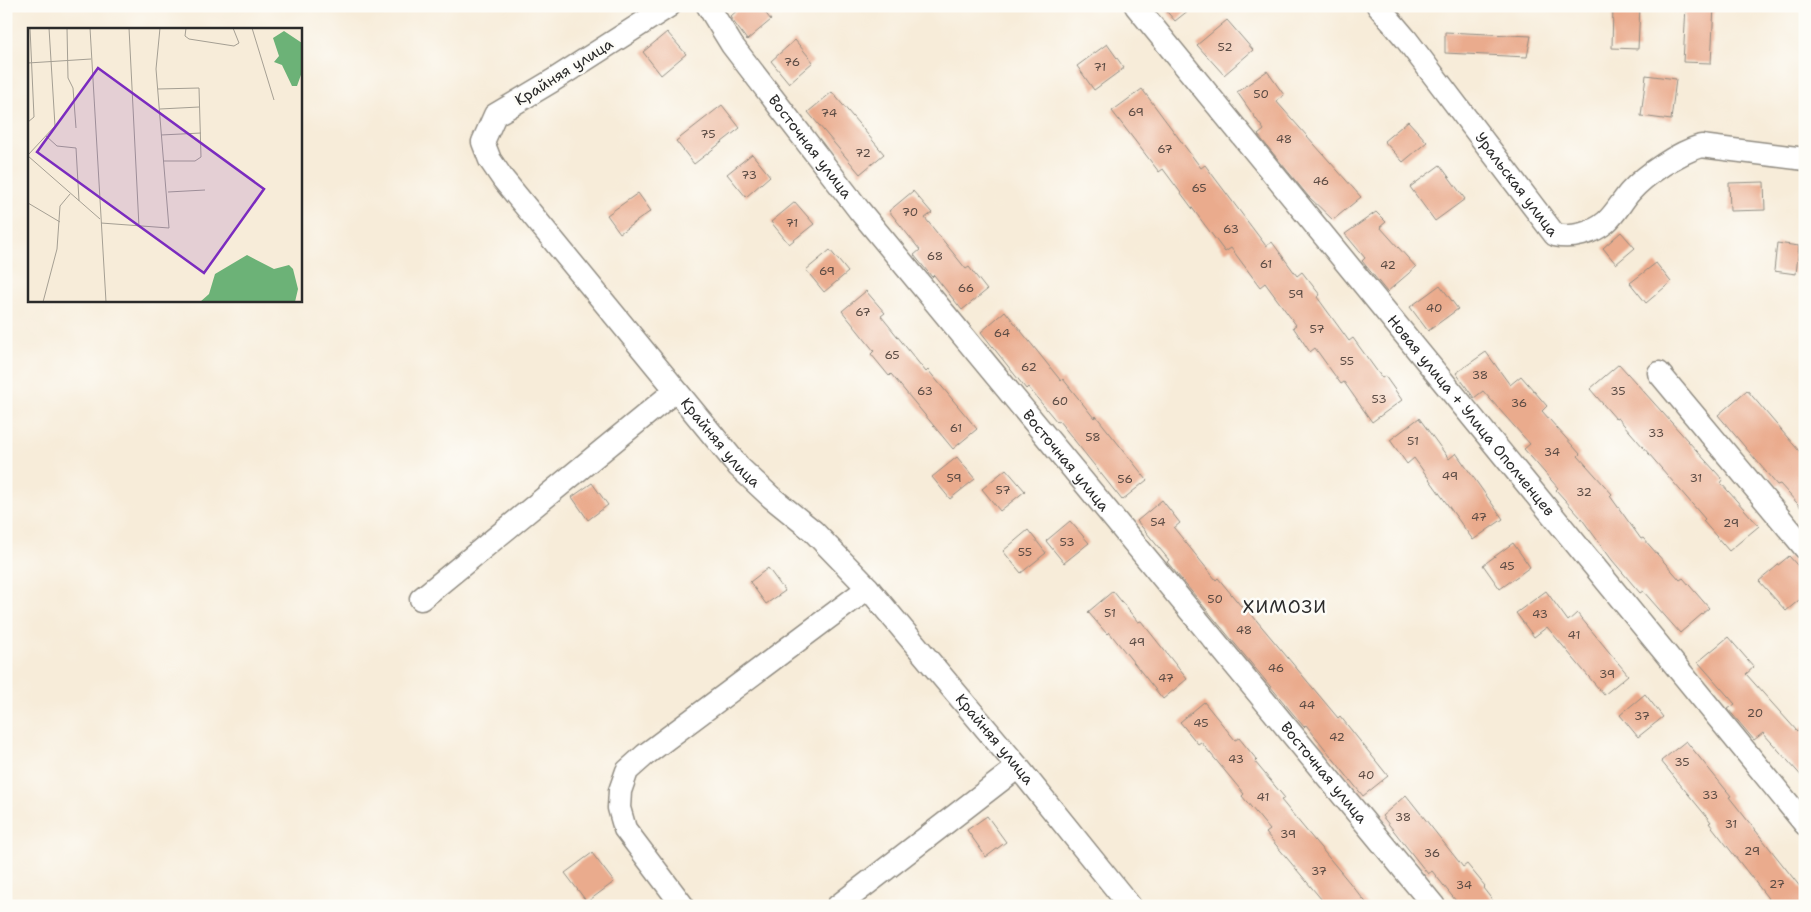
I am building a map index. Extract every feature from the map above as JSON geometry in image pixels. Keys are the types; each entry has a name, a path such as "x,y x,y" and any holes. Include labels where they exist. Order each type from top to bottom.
{"street":[{"name":"Крайняя улица","path":"669,6 552,81 494,115 483,142 490,160 503,179 739,468 813,531 868,588 1018,767 1130,906"},
{"name":"Восточная улица","path":"708,6 732,45 859,210 1434,906"},
{"name":"Новая улица + Улица Ополченцев","path":"1136,6 1805,824"},
{"name":"Уральская улица","path":"1378,6 1406,39 1556,235 1568,237 1594,229 1606,222 1631,191 1660,167 1678,155 1701,146 1805,159"},
{"path":"1659,373 1805,548"},
{"path":"421,599 675,391"},
{"path":"683,906 625,829 619,808 620,792 627,771 645,755 868,588"},
{"path":"838,906 1018,767"}],"building":[{"path":"742,6 760,6 771,20 747,40 730,17"},
{"path":"1162,6 1194,6 1175,21"},
{"path":"1613,6 1640,6 1638,49 1612,48"},
{"path":"1686,6 1714,6 1711,63 1683,62"},
{"path":"1227,20 1253,50 1224,75 1197,45"},
{"path":"667,32 686,54 661,75 643,52"},
{"path":"1445,32 1531,36 1527,57 1445,53"},
{"path":"795,40 813,62 789,83 771,61"},
{"path":"1107,44 1124,68 1094,90 1077,66"},
{"path":"1267,71 1284,95 1276,101 1361,197 1333,220 1308,196 1258,135 1264,130 1237,92"},
{"path":"1646,75 1676,79 1671,120 1641,116"},
{"path":"1142,89 1201,168 1205,165 1266,246 1272,242 1297,276 1302,272 1320,295 1317,297 1349,341 1353,338 1382,378 1385,376 1402,400 1372,422 1344,382 1341,384 1315,348 1310,352 1293,327 1296,325 1265,283 1260,287 1231,248 1225,252 1163,169 1159,172 1112,111"},
{"path":"832,92 884,154 860,174 808,112"},
{"path":"722,105 740,128 694,164 676,141"},
{"path":"1408,121 1427,142 1403,162 1384,141"},
{"path":"752,154 770,176 746,197 727,174"},
{"path":"1440,165 1465,199 1435,221 1410,187"},
{"path":"1764,182 1765,210 1730,211 1729,183"},
{"path":"913,191 932,213 925,218 966,269 969,267 987,290 962,310 934,275 932,277 914,255 920,250 889,211"},
{"path":"638,193 651,211 620,233 607,215"},
{"path":"795,202 814,224 789,244 771,222"},
{"path":"1376,212 1386,222 1380,227 1416,267 1387,292 1362,261 1365,258 1345,234"},
{"path":"1621,232 1635,248 1616,264 1603,248"},
{"path":"1777,243 1799,246 1796,274 1774,271"},
{"path":"830,250 848,272 824,292 806,270"},
{"path":"1656,263 1671,282 1646,303 1630,283"},
{"path":"1440,285 1458,309 1428,331 1410,307"},
{"path":"866,291 885,313 881,316 926,372 928,370 977,429 953,449 891,374 889,376 871,354 874,351 842,311"},
{"path":"1005,311 1061,381 1063,379 1094,418 1096,416 1147,480 1122,500 1059,421 1057,422 1028,387 1026,389 981,332"},
{"path":"1486,352 1510,385 1521,376 1547,406 1542,411 1612,494 1610,496 1641,539 1643,538 1680,580 1683,578 1709,608 1680,633 1643,591 1640,593 1612,560 1581,518 1556,490 1558,488 1524,449 1530,444 1483,391 1474,398 1456,373"},
{"path":"1619,364 1723,480 1721,483 1759,526 1729,551 1703,521 1705,519 1618,418 1616,419 1590,389"},
{"path":"1747,390 1805,458 1805,512 1780,484 1777,485 1718,415"},
{"path":"1419,418 1449,459 1456,453 1503,519 1473,540 1414,458 1407,464 1390,440"},
{"path":"957,457 975,479 950,499 932,477"},
{"path":"1006,469 1025,491 1000,511 982,489"},
{"path":"592,483 608,505 588,520 572,497"},
{"path":"1162,500 1180,523 1174,528 1216,580 1218,578 1245,611 1247,609 1338,718 1340,716 1388,776 1363,796 1306,725 1304,727 1167,562 1169,560 1137,521"},
{"path":"1070,521 1089,543 1064,563 1046,541"},
{"path":"1028,530 1046,553 1021,573 1003,551"},
{"path":"1513,543 1530,567 1500,589 1483,565"},
{"path":"1789,556 1805,574 1805,595 1786,611 1759,581"},
{"path":"768,568 785,591 766,604 750,582"},
{"path":"1113,591 1138,622 1141,621 1187,679 1163,699 1109,632 1107,634 1088,612"},
{"path":"1546,591 1568,621 1577,613 1628,675 1604,695 1547,627 1534,637 1516,613"},
{"path":"1728,637 1754,667 1746,674 1797,731 1805,724 1805,780 1763,733 1754,740 1728,709 1735,704 1698,662"},
{"path":"1645,694 1663,717 1638,737 1620,715"},
{"path":"1204,702 1235,740 1239,738 1257,760 1255,762 1285,798 1281,800 1369,906 1327,906 1266,833 1270,830 1242,796 1244,794 1201,742 1198,744 1180,722"},
{"path":"1686,741 1731,796 1729,797 1805,893 1805,906 1774,906 1709,823 1711,822 1661,761"},
{"path":"1406,795 1463,867 1467,864 1485,886 1483,888 1497,906 1460,906 1432,871 1428,874 1382,816"},
{"path":"987,816 1006,842 986,857 967,830"},
{"path":"592,853 614,882 587,902 565,873"}],"district":[{"name":"ХИМОЗИ","path":"1285,607"}]}
